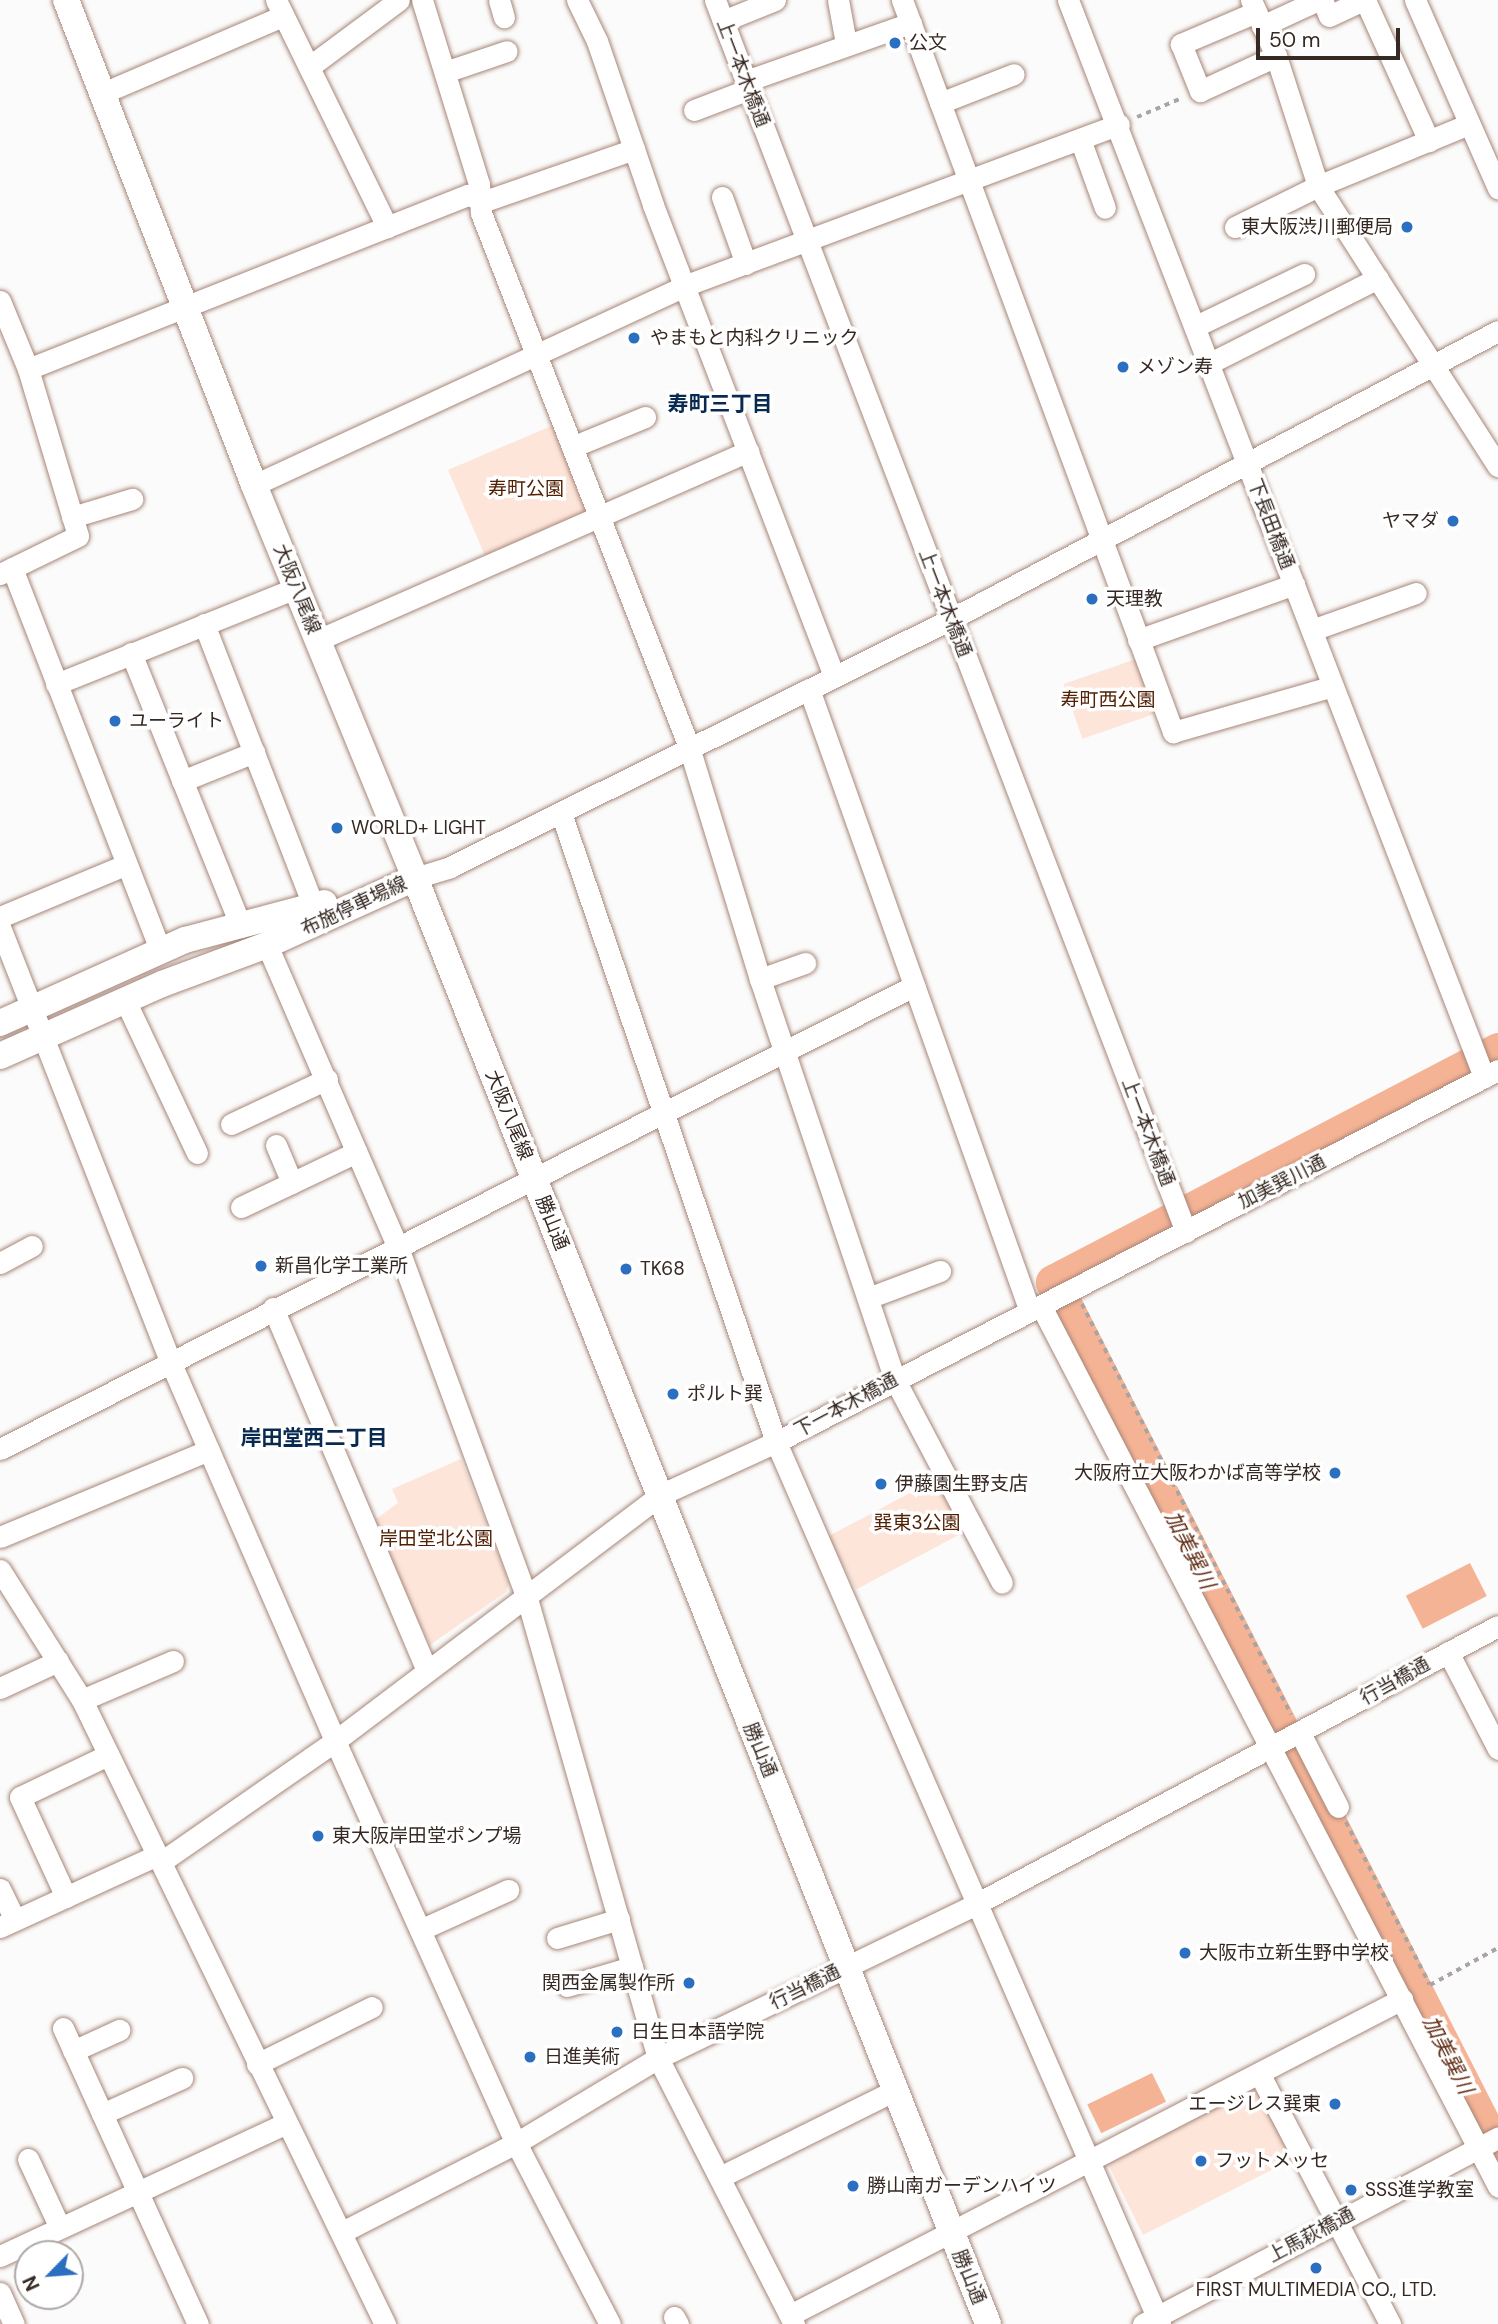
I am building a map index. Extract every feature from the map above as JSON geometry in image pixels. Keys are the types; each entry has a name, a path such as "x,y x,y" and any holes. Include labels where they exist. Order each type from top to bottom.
{"main road":[{"name":"大阪八尾線","path":"66,0 254,485 415,877 533,1176"},
{"name":"布施停車場線","path":"0,1023 160,949 314,908 375,881 415,877"},
{"name":"布施停車場線","path":"0,1056 124,1000 267,945 415,877"},
{"name":"勝山通","path":"533,1176 988,2324"}],"street":[{"path":"309,67 399,0"},
{"path":"422,0 479,184 478,197 689,747 760,979 895,1380 1002,1583"},
{"path":"578,0 597,41 684,286 834,677"},
{"name":"上一本木橋通","path":"715,0 1182,1220"},
{"path":"723,21 775,0"},
{"path":"838,0 846,43"},
{"name":"下長田橋通","path":"1068,0 1119,124 1333,686 1483,1066"},
{"path":"1276,56 1200,91 1181,44 1256,13 1320,0 1329,16 1364,0 1429,141"},
{"path":"1415,0 1466,125 1498,188"},
{"path":"905,1 968,181 1173,732 1333,686"},
{"path":"103,93 280,8 387,227"},
{"path":"1256,13 1276,56 1318,186 1435,364 1498,466"},
{"path":"694,110 846,43 911,23"},
{"path":"445,72 507,51"},
{"path":"940,103 1014,74"},
{"path":"254,485 684,286 1119,124"},
{"path":"1235,227 1318,186 1466,125"},
{"path":"1080,139 1105,208"},
{"path":"28,369 468,195 485,201 634,149"},
{"path":"722,197 746,264"},
{"path":"1196,326 1304,274"},
{"path":"1210,363 1378,278"},
{"path":"0,301 5,330 28,369 78,536 6,571 56,684 160,949"},
{"path":"415,877 450,867 951,619 1498,331"},
{"path":"572,447 645,417"},
{"path":"317,640 748,451"},
{"path":"72,517 132,499"},
{"path":"1138,640 1294,584"},
{"path":"56,684 296,588"},
{"path":"1312,630 1416,593"},
{"path":"204,624 314,908"},
{"path":"131,653 241,927"},
{"path":"808,689 914,986 1052,1300 1286,1741 1402,1999 1489,2142 1498,2186"},
{"path":"182,781 254,752"},
{"path":"561,813 776,1442 1088,2162 1153,2322"},
{"path":"0,917 125,865"},
{"path":"0,927 40,1038 170,1361 335,1741 516,2143 610,2324"},
{"path":"267,945 397,1245 526,1595 658,2058 790,2321 950,2231 1260,2075 1402,1999"},
{"path":"760,979 805,964"},
{"path":"0,1448 533,1176 914,986"},
{"path":"124,1000 197,1153"},
{"name":"加美巽川通","path":"1052,1300 1182,1220 1483,1066"},
{"path":"231,1124 327,1079"},
{"path":"276,1145 292,1183"},
{"path":"242,1208 357,1152"},
{"path":"0,1263 32,1246"},
{"path":"868,1298 940,1271"},
{"name":"下一本木橋通","path":"7,1923 159,1858 335,1741 660,1495 776,1442 1052,1300"},
{"path":"273,1308 427,1671"},
{"path":"0,1536 209,1450"},
{"path":"0,1570 82,1700 385,2324"},
{"name":"行当橋通","path":"342,2232 516,2143 658,2058 976,1904 1498,1626"},
{"path":"1448,1652 1498,1749"},
{"path":"0,1688 58,1661"},
{"path":"82,1700 173,1661"},
{"path":"1286,1741 1339,1807"},
{"path":"66,1898 20,1797 108,1755"},
{"path":"0,1889 7,1923"},
{"path":"420,1930 508,1890"},
{"path":"557,1938 619,1919"},
{"path":"566,1986 632,1967"},
{"path":"257,2064 372,2007"},
{"path":"63,2028 198,2324"},
{"path":"73,2051 119,2030"},
{"path":"1260,2075 1389,2324"},
{"path":"102,2114 182,2078"},
{"path":"720,2177 895,2091"},
{"path":"0,2256 286,2123"},
{"name":"上馬萩橋通","path":"1153,2322 1489,2142"},
{"path":"28,2159 60,2228"},
{"path":"0,2293 14,2324"}],"path":[{"path":"1119,124 1200,91"},
{"path":"1052,1300 1286,1741"},
{"path":"1339,1807 1430,1985 1498,1948"}],"green space":[{"name":"寿町公園","path":"556,424 590,505 582,517 486,558 448,470"},
{"name":"寿町西公園","path":"1142,657 1161,712 1082,739 1064,684"},
{"name":"岸田堂北公園","path":"461,1459 509,1582 506,1592 430,1645 372,1522 398,1503 392,1489"},
{"name":"巽東3公園","path":"940,1477 968,1530 856,1590 828,1537"},
{"name":"フットメッセ","path":"1252,2089 1259,2093 1293,2159 1143,2235 1108,2164"}],"shaded area":[{"path":"1470,1563 1487,1596 1423,1629 1406,1596"},
{"path":"1152,2073 1166,2102 1101,2133 1087,2105"}],"waterway":[{"name":"加美巽川","path":"1498,1050 1053,1282 1498,2153"}],"place":[{"name":"公文","path":"895,43"},
{"name":"東大阪渋川郵便局","path":"1407,227"},
{"name":"やまもと内科クリニック","path":"634,338"},
{"name":"メゾン寿","path":"1123,367"},
{"name":"ヤマダ","path":"1453,521"},
{"name":"天理教","path":"1092,599"},
{"name":"ユーライト","path":"115,721"},
{"name":"WORLD+ LIGHT","path":"337,828"},
{"name":"新昌化学工業所","path":"261,1266"},
{"name":"TK68","path":"626,1269"},
{"name":"ポルト巽","path":"673,1394"},
{"name":"大阪府立大阪わかば高等学校","path":"1335,1473"},
{"name":"伊藤園生野支店","path":"881,1484"},
{"name":"東大阪岸田堂ポンプ場","path":"318,1836"},
{"name":"大阪市立新生野中学校","path":"1185,1953"},
{"name":"関西金属製作所","path":"689,1983"},
{"name":"日生日本語学院","path":"617,2032"},
{"name":"日進美術","path":"530,2057"},
{"name":"エージレス巽東","path":"1335,2104"},
{"name":"フットメッセ","path":"1201,2161"},
{"name":"勝山南ガーデンハイツ","path":"853,2186"},
{"name":"SSS進学教室","path":"1351,2190"},
{"name":"FIRST MULTIMEDIA CO., LTD.","path":"1316,2268"}],"district":[{"name":"寿町三丁目","path":"720,404"},
{"name":"岸田堂西二丁目","path":"314,1438"}]}
